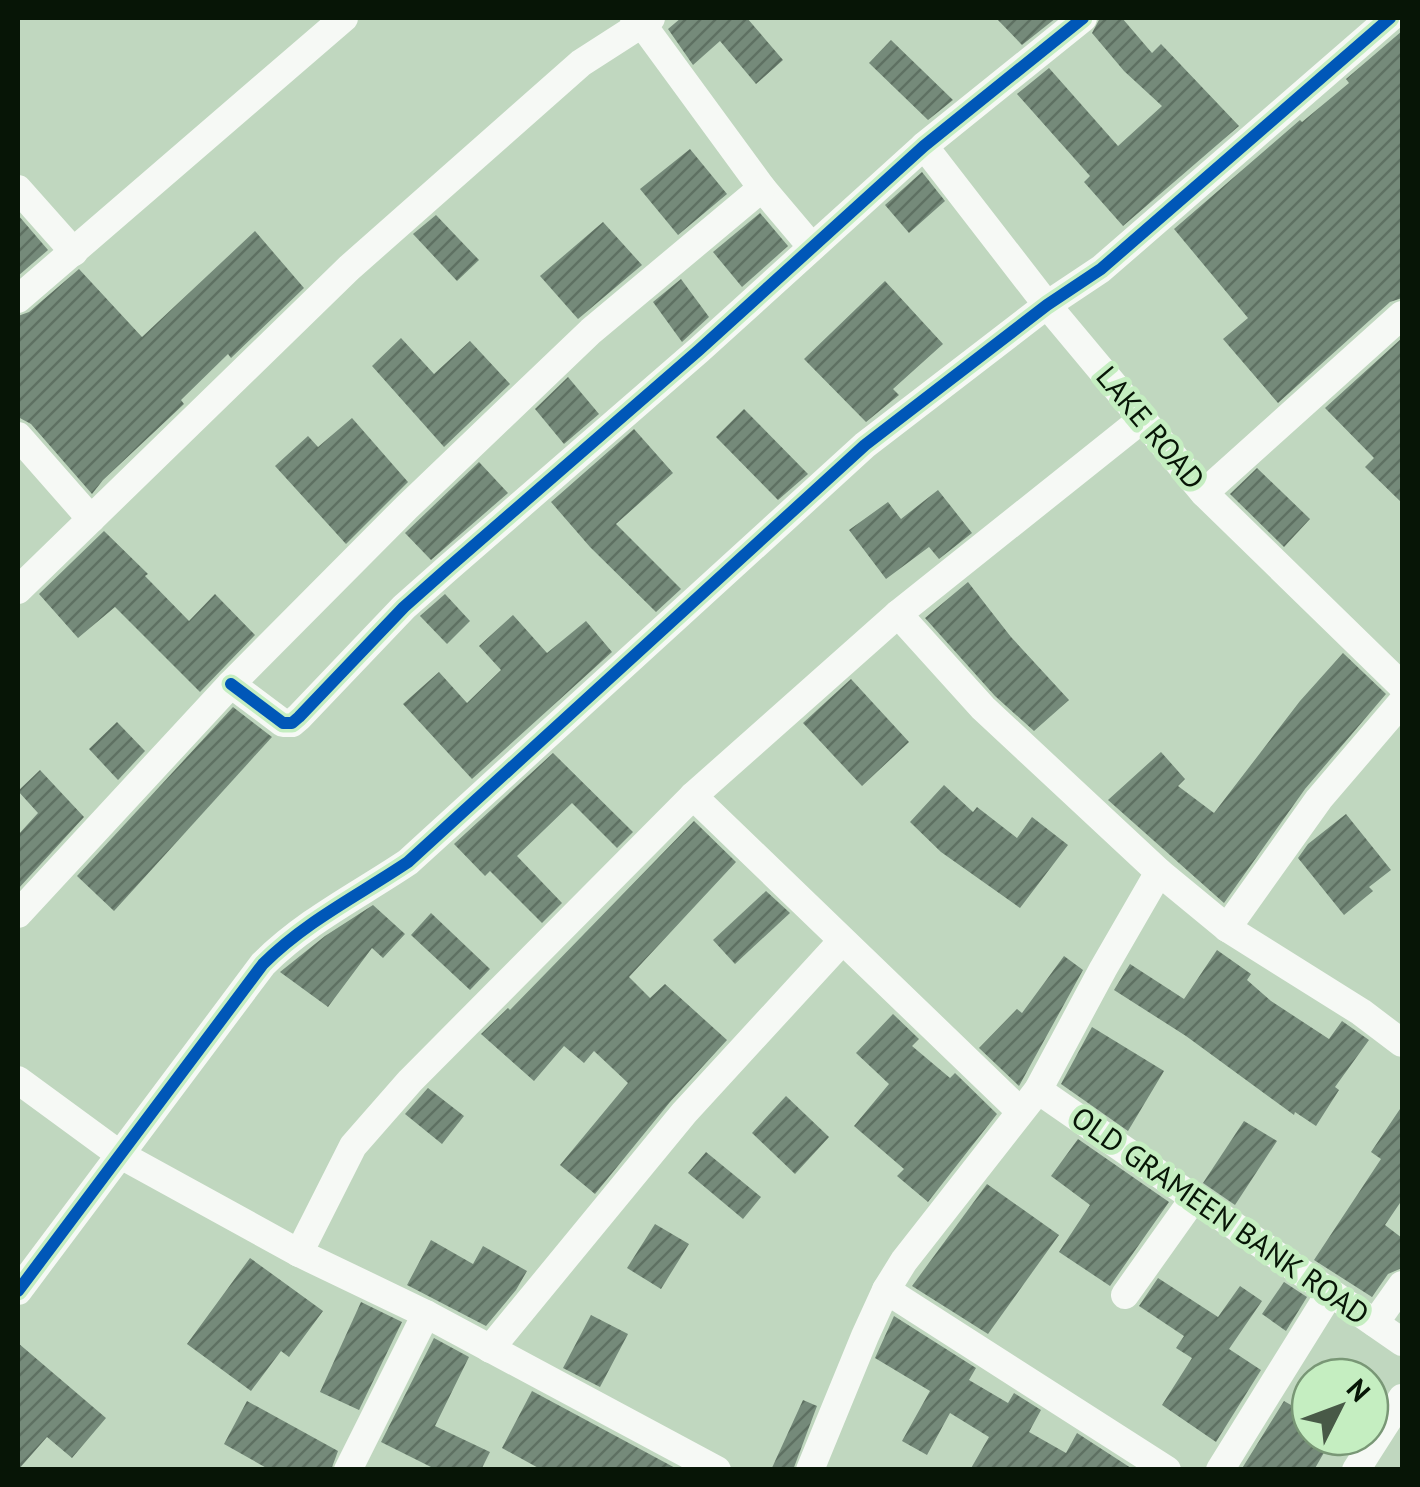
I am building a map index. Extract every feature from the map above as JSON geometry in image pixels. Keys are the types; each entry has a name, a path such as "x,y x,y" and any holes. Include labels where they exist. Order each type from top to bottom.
{"street":[{"path":"18,299 74,252 306,28 344,18"},
{"path":"18,1291 263,964 282,945 408,862 865,445 1101,269 1390,18"},
{"path":"231,684 270,716 283,723 292,722 330,688 404,608 699,350 924,146 1078,19"},
{"path":"18,590 349,268 581,63 643,20 762,188 811,246"},
{"name":"LAKE ROAD","path":"924,146 1048,305 1204,493 1402,686"},
{"path":"18,188 74,252"},
{"path":"18,914 231,684 407,506 591,331 762,188"},
{"path":"1204,493 1402,315"},
{"path":"298,1254 354,1146 365,1133 410,1081 693,796 898,614 1141,420"},
{"path":"18,436 91,519"},
{"path":"898,614 982,708 1160,872 1228,928 1402,1042"},
{"path":"1228,928 1319,799 1402,702"},
{"name":"OLD GRAMEEN BANK ROAD","path":"693,796 842,941 1029,1101 1194,1198 1402,1342"},
{"path":"810,1470 886,1290 904,1261 1029,1101 1160,872"},
{"path":"490,1349 684,1114 842,941"},
{"path":"18,1080 119,1154 298,1254 426,1314 717,1470"},
{"path":"1125,1295 1194,1198"},
{"path":"1375,1323 1402,1284"},
{"path":"886,1290 1167,1470"},
{"path":"1220,1470 1330,1293"},
{"path":"348,1470 426,1314"},
{"path":"1356,1470 1402,1398"}],"building":[{"path":"681,18 747,18 783,60 756,84 720,41 693,65 668,29"},
{"path":"996,18 1056,18 1022,45"},
{"path":"1100,18 1122,18 1152,53 1161,44 1239,126 1123,226 1084,182 1090,176 1017,94 1049,68 1118,146 1162,106 1124,71 1092,33"},
{"path":"1402,31 1402,298 1390,302 1278,403 1223,339 1248,318 1174,229 1349,83 1346,79"},
{"path":"891,40 953,100 928,120 869,63"},
{"path":"690,149 727,194 678,235 640,189"},
{"path":"922,172 945,201 909,233 885,205"},
{"path":"760,213 788,246 742,287 713,252"},
{"path":"18,215 48,250 18,276"},
{"path":"436,215 479,260 457,281 413,234"},
{"path":"603,222 642,265 578,319 540,276"},
{"path":"255,231 304,288 231,358 228,354 181,400 184,404 92,494 31,424 18,417 18,316 29,312 79,269 142,337"},
{"path":"681,279 709,317 682,342 653,302"},
{"path":"885,281 943,344 893,389 899,395 866,422 804,359"},
{"path":"401,338 434,374 470,341 510,384 444,447 372,366"},
{"path":"1402,338 1402,503 1365,467 1374,458 1325,408"},
{"path":"568,377 599,414 564,444 535,409"},
{"path":"744,409 808,474 778,500 716,437"},
{"path":"352,418 408,482 346,544 275,466 308,436 318,447"},
{"path":"634,429 673,473 616,524 681,589 656,612 551,502"},
{"path":"479,462 508,493 431,560 405,533"},
{"path":"1257,468 1310,519 1284,547 1230,494"},
{"path":"938,490 972,533 939,559 929,547 886,579 849,530 888,502 901,519"},
{"path":"104,531 189,621 215,594 255,635 200,692 115,607 78,638 39,594"},
{"path":"968,582 1011,637 1069,700 1034,731 995,696 925,618"},
{"path":"445,594 470,621 447,644 420,616"},
{"path":"513,615 547,653 586,621 612,652 472,779 403,704 439,672 467,703 501,670 479,646"},
{"path":"1343,653 1386,694 1305,789 1224,903 1108,800 1161,752 1185,779 1178,786 1214,813 1300,701"},
{"path":"851,679 909,742 862,786 803,723"},
{"path":"233,707 272,737 114,911 77,876"},
{"path":"117,722 145,751 118,780 89,749"},
{"path":"553,753 633,832 617,848 572,803 517,856 562,903 542,923 490,871 485,876 454,844"},
{"path":"40,770 84,817 18,889 18,835 38,813 18,791"},
{"path":"944,785 973,812 977,807 1017,838 1032,817 1068,845 1020,908 941,852 910,822"},
{"path":"1346,814 1391,870 1344,915 1298,858 1308,844"},
{"path":"694,821 736,862 629,977 650,998 665,984 727,1040 595,1194 560,1165 628,1083 594,1051 584,1063 564,1046 534,1081 481,1034 510,1010"},
{"path":"766,891 790,913 735,964 713,940"},
{"path":"373,905 405,934 383,958 372,948 328,1007 280,972 325,936"},
{"path":"431,913 490,969 470,990 411,935"},
{"path":"1217,950 1251,974 1247,980 1271,1001 1329,1039 1342,1021 1369,1040 1335,1087 1339,1090 1316,1126 1295,1112 1294,1115 1186,1036 1114,990 1130,964 1184,999"},
{"path":"1064,956 1083,970 1019,1086 979,1048 1017,1009 1022,1013"},
{"path":"893,1014 919,1039 912,1046 950,1078 955,1073 997,1114 928,1202 897,1176 904,1169 854,1126 889,1084 856,1053"},
{"path":"1092,1027 1164,1071 1128,1131 1061,1084"},
{"path":"428,1088 464,1116 442,1144 405,1114"},
{"path":"786,1096 829,1137 795,1174 752,1133"},
{"path":"1402,1106 1402,1200 1385,1225 1402,1238 1402,1268 1388,1274 1372,1297 1314,1260 1381,1159 1371,1152"},
{"path":"1244,1121 1277,1141 1235,1205 1203,1183"},
{"path":"1078,1139 1169,1202 1110,1286 1059,1252 1090,1205 1051,1176"},
{"path":"706,1152 761,1197 743,1219 688,1173"},
{"path":"987,1184 1059,1235 988,1334 912,1286"},
{"path":"655,1224 689,1244 661,1289 627,1268"},
{"path":"431,1240 473,1264 483,1246 527,1271 486,1326 407,1285"},
{"path":"250,1258 323,1311 289,1357 281,1351 251,1391 187,1344"},
{"path":"1158,1278 1218,1317 1240,1286 1262,1301 1229,1349 1261,1370 1216,1442 1162,1405 1192,1358 1176,1348 1184,1336 1139,1306"},
{"path":"1284,1282 1307,1297 1286,1331 1262,1314"},
{"path":"361,1302 402,1322 359,1410 320,1392"},
{"path":"591,1315 628,1334 600,1387 563,1368"},
{"path":"894,1316 976,1368 969,1380 1008,1403 1014,1393 1041,1410 1029,1432 1066,1453 1077,1433 1134,1470 970,1470 989,1437 950,1413 927,1455 902,1441 930,1391 875,1358"},
{"path":"434,1338 469,1357 435,1426 490,1452 481,1470 437,1470 381,1442"},
{"path":"18,1343 106,1418 72,1458 47,1437 18,1470"},
{"path":"532,1391 679,1470 542,1470 502,1448"},
{"path":"803,1400 817,1406 793,1470 771,1470"},
{"path":"247,1401 338,1451 331,1470 270,1470 224,1444"},
{"path":"1284,1401 1290,1404 1290,1457 1321,1457 1314,1470 1241,1470"}],"cycle path":[{"path":"231,684 283,723 292,723 404,607 699,350 924,146 1083,18"},
{"path":"18,1291 263,964 315,922 408,862 865,445 1047,305 1101,269 1390,18"}]}
